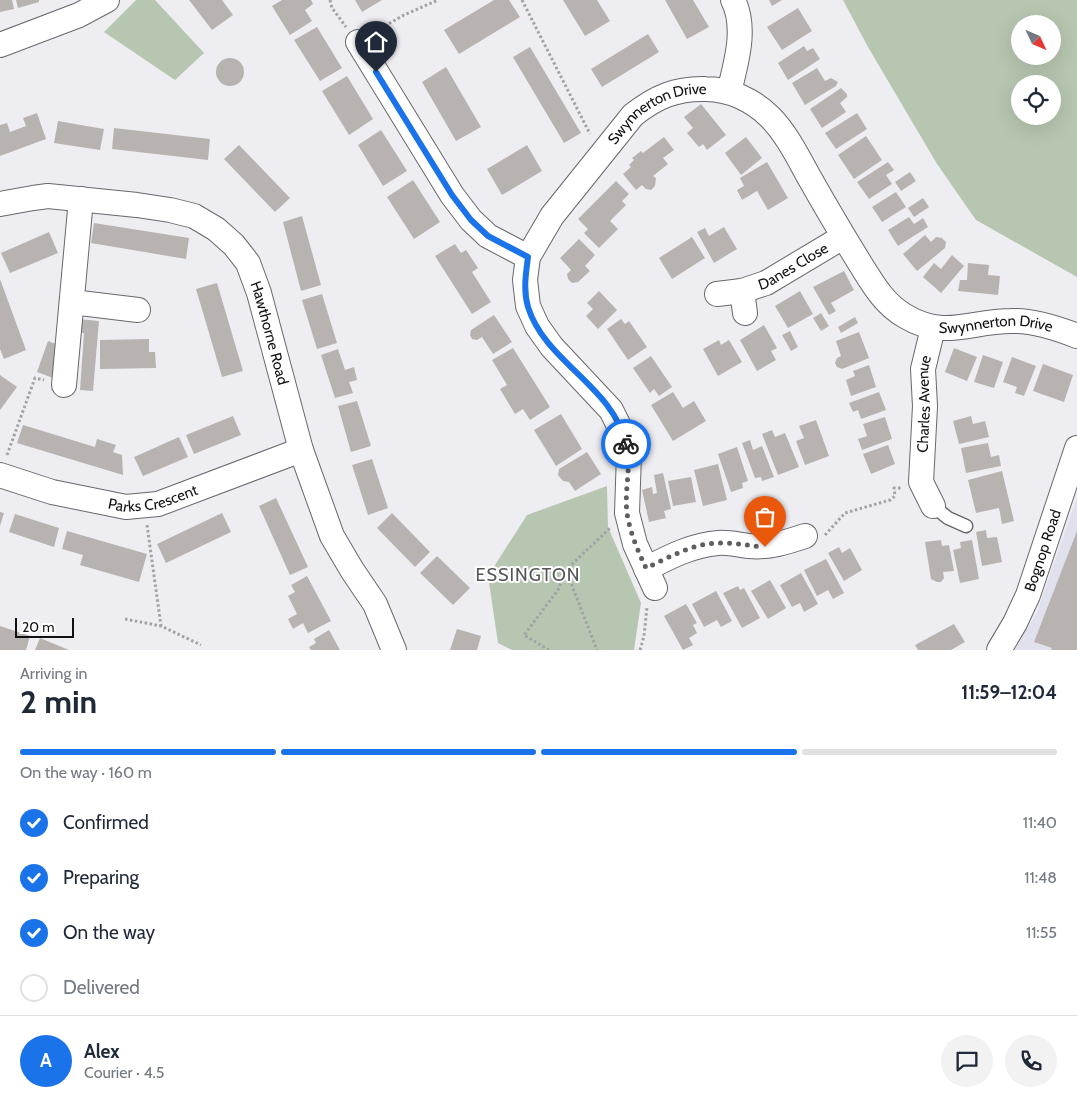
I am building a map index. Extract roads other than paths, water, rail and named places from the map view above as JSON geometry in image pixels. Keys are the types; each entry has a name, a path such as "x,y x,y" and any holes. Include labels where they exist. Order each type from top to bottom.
{"street":[{"path":"0,45 79,15 106,0"},
{"path":"729,92 740,39 739,20 733,0"},
{"path":"358,42 452,195 471,220 488,236 528,257"},
{"name":"Swynnerton Drive","path":"805,536 779,534 765,547 721,543 707,544 684,550 651,578 635,544 627,513 629,454 625,438 612,410 552,347 536,326 528,306 524,280 528,257 552,216 633,115 647,104 663,95 697,88 729,92 759,108 779,128 879,294 890,306 918,323 934,328 949,329 995,321 1014,320 1062,330 1077,336"},
{"name":"Hawthorne Road","path":"0,204 41,197 137,204 194,216 216,228 234,245 248,263 259,293 301,450 332,536 375,604 394,650"},
{"path":"64,385 81,199"},
{"name":"Danes Close","path":"717,294 743,302 766,284 843,237"},
{"path":"72,302 138,310"},
{"name":"Charles Avenue","path":"933,506 911,485 924,406 923,368 934,328"},
{"name":"Parks Crescent","path":"3,465 52,492 126,507 158,504 301,450"},
{"name":"Bognop Road","path":"999,650 1015,623 1028,595 1075,461"}],"lane":[{"path":"933,506 948,518 966,526"}],"district":[{"name":"ESSINGTON","path":"528,575"}]}
